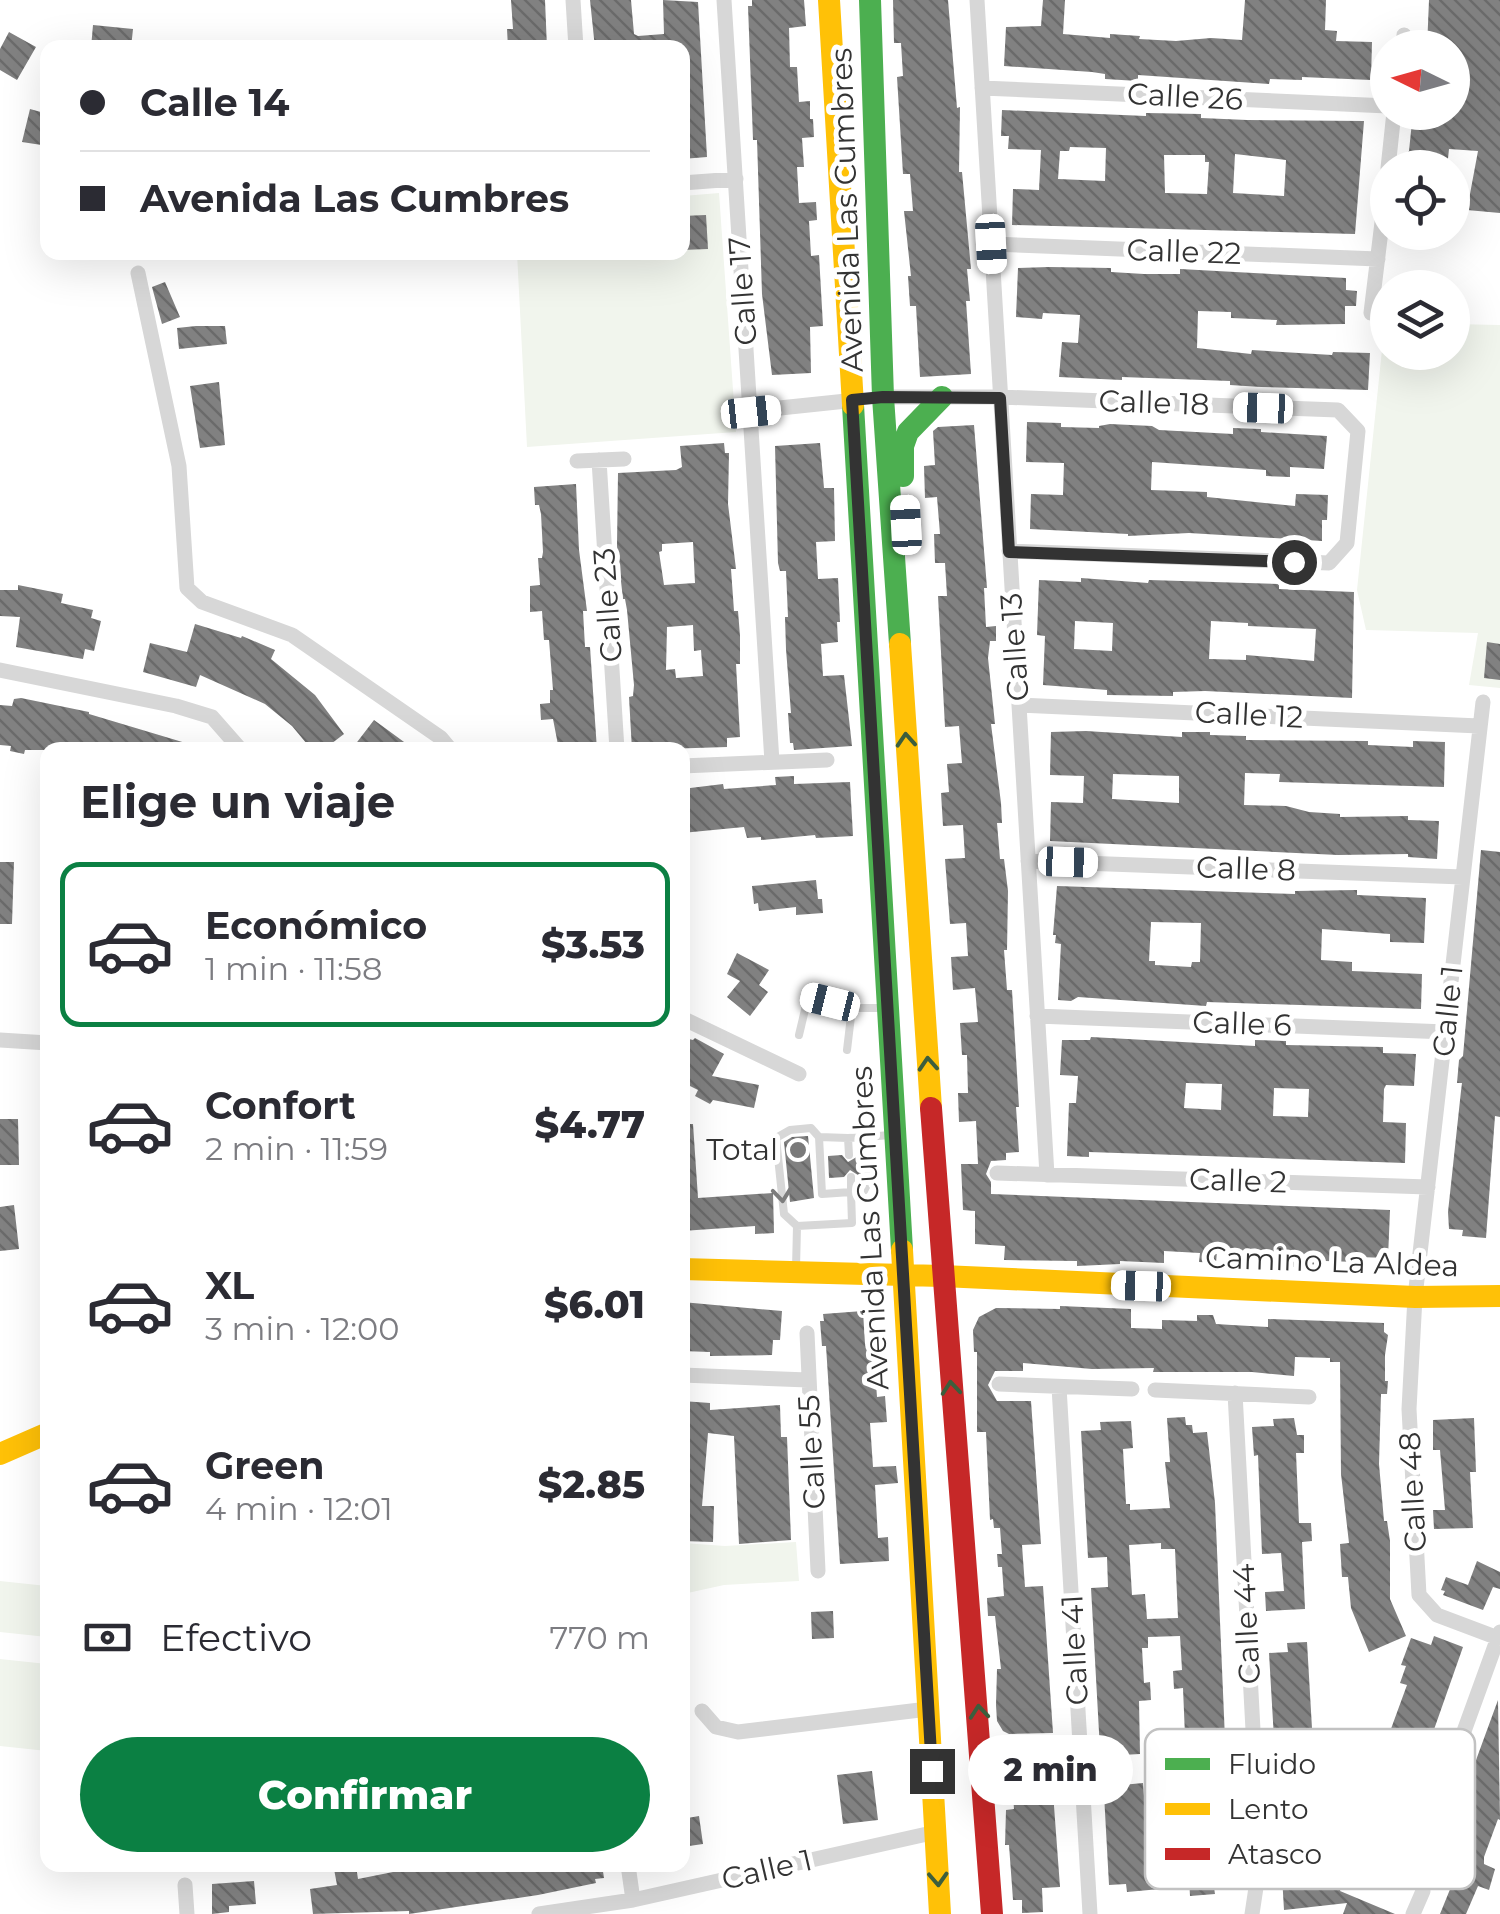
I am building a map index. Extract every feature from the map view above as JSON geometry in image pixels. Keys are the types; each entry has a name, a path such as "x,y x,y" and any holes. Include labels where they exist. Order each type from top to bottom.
{"main road":[{"name":"Avenida Las Cumbres","path":"830,0 940,1914"},
{"name":"Avenida Las Cumbres","path":"870,0 883,397 942,1276 992,1914"},
{"path":"900,648 909,641 911,630 904,443 910,428 938,407 942,397"},
{"name":"Camino La Aldea","path":"690,1268 1415,1297 1500,1296"},
{"path":"0,1454 40,1436"}],"street":[{"path":"573,0 576,40"},
{"name":"Calle 17","path":"724,0 772,762"},
{"name":"Calle 13","path":"977,0 1048,1175"},
{"name":"Calle 26","path":"982,88 1370,105"},
{"path":"690,183 736,180"},
{"name":"Calle 22","path":"991,244 1378,260"},
{"path":"1377,270 1379,250"},
{"path":"138,273 179,466 187,588 202,602 292,635 444,742"},
{"name":"Calle 18","path":"751,412 883,397 1000,398 1338,410 1358,431 1347,543 1329,563 1009,552"},
{"path":"577,462 624,459"},
{"name":"Calle 23","path":"599,460 617,742"},
{"path":"0,670 212,717 234,742"},
{"name":"Calle 1","path":"1415,1297 1482,702"},
{"name":"Calle 12","path":"1019,705 1480,726"},
{"path":"690,766 827,760"},
{"name":"Calle 8","path":"1028,860 1463,878"},
{"name":"Calle 6","path":"1037,1016 1446,1032"},
{"path":"690,1022 799,1074"},
{"path":"0,1040 40,1042"},
{"name":"Calle 2","path":"997,1173 1428,1187"},
{"name":"Calle 48","path":"1415,1297 1409,1409 1419,1595 1437,1615 1499,1635"},
{"name":"Calle 55","path":"807,1333 818,1570"},
{"path":"690,1374 808,1380"},
{"path":"999,1384 1132,1389"},
{"name":"Calle 41","path":"1059,1387 1090,1914"},
{"path":"1155,1390 1309,1397"},
{"name":"Calle 44","path":"1235,1394 1253,1729"},
{"path":"1465,1729 1499,1635"},
{"path":"702,1711 716,1727 738,1732 928,1709"},
{"path":"982,1753 1080,1749"},
{"name":"Calle 1","path":"539,1914 633,1900 936,1832"},
{"path":"629,1872 633,1900"},
{"path":"185,1885 188,1914"},
{"name":"Calle 44","path":"1252,1914 1256,1889"},
{"path":"1414,1914 1424,1889"}],"lane":[{"path":"800,1035 808,997 852,1008 887,1008"},
{"path":"847,1050 852,1008"},
{"path":"796,1273 796,1226 784,1214 776,1138 790,1130 811,1128 820,1137 895,1134"},
{"path":"820,1137 822,1194 864,1191 869,1180 866,1138"},
{"path":"848,1138 849,1155"},
{"path":"869,1180 897,1174"},
{"path":"796,1226 852,1223 850,1177"}],"shaded area":[{"path":"719,193 736,432 527,447 517,260 690,260 690,195"},
{"path":"1470,324 1500,325 1500,688 1469,685 1478,633 1366,630 1357,590 1380,370 1470,370"},
{"path":"796,1542 799,1581 724,1585 690,1592 690,1544"},
{"path":"0,1581 40,1585 40,1636 0,1632"},
{"path":"0,1659 40,1663 40,1750 0,1746"}],"building":[{"path":"511,0 545,0 547,40 508,40 507,29 513,29"},
{"path":"590,0 631,0 634,34 638,36 664,34 663,0 698,2 707,157 690,158 690,40 594,40"},
{"path":"752,0 804,0 806,26 789,28 790,67 797,67 799,102 810,101 813,119 814,137 802,138 804,167 797,167 799,203 816,202 817,220 809,221 811,256 819,255 823,326 810,327 811,373 772,375 762,294 757,140 753,140 748,6 752,6"},
{"path":"893,0 948,0 957,108 960,107 959,172 971,269 967,269 970,301 966,301 971,374 920,377 916,306 910,306 904,211 913,211 910,174 903,174 897,77 903,76 901,43 894,43"},
{"path":"1043,0 1065,0 1063,34 1176,41 1242,40 1245,0 1326,0 1325,30 1337,31 1336,41 1370,42 1370,80 1302,77 1270,79 1269,84 1138,75 1138,81 1105,79 1105,74 1092,72 1004,66 1006,27 1041,26"},
{"path":"1429,0 1500,0 1500,213 1470,210 1478,151 1409,150 1411,130 1470,130 1470,30 1428,30"},
{"path":"93,25 133,29 132,40 92,40"},
{"path":"9,32 36,47 17,80 0,70 0,49"},
{"path":"30,109 40,112 40,145 22,142"},
{"path":"1002,110 1364,121 1355,234 1012,225 1013,189 1039,190 1041,150 1008,149 1009,136 1001,136","holes":["1070,147 1106,148 1105,181 1058,179 1060,151 1069,151","1235,154 1286,160 1284,196 1233,193","1164,155 1205,155 1205,162 1209,162 1207,194 1165,193"]},
{"path":"706,215 708,249 690,250 690,216"},
{"path":"1018,268 1111,268 1111,272 1144,274 1180,274 1180,269 1346,278 1346,290 1357,291 1356,306 1345,306 1345,324 1276,325 1277,320 1231,318 1231,312 1198,311 1197,348 1251,354 1252,350 1370,353 1368,390 1230,385 1230,381 1059,377 1062,342 1078,343 1080,315 1043,313 1042,319 1016,317"},
{"path":"165,282 180,317 162,324 152,287"},
{"path":"225,326 227,344 179,349 177,328"},
{"path":"219,382 225,445 200,448 190,386"},
{"path":"1027,422 1061,423 1061,427 1152,426 1159,430 1233,434 1233,428 1261,429 1327,436 1324,469 1290,467 1290,477 1266,476 1266,470 1152,462 1151,490 1207,492 1207,497 1295,506 1296,494 1328,495 1322,541 1030,529 1031,494 1063,495 1064,463 1026,462"},
{"path":"974,425 987,588 986,627 996,626 996,641 990,641 988,658 995,724 991,724 1001,803 1002,823 997,823 1000,859 1004,859 1008,891 1004,950 1007,990 1012,990 1019,1107 1019,1152 1006,1153 1006,1160 991,1161 986,1174 991,1194 1390,1210 1388,1258 1325,1261 1320,1267 1254,1267 1254,1253 1217,1251 1216,1263 1199,1262 1200,1253 1164,1251 1164,1263 1120,1261 1077,1266 1077,1261 1004,1260 1005,1246 975,1244 975,1211 963,1210 961,1164 978,1164 976,1121 959,1122 958,1093 968,1093 967,1055 962,1055 960,1023 978,1022 975,988 953,990 951,957 968,956 966,923 950,924 945,859 965,858 963,825 943,826 941,793 949,792 947,764 962,763 959,726 945,727 938,596 947,596 945,563 935,563 934,534 940,534 937,497 925,498 924,466 935,465 933,431 938,427"},
{"path":"724,443 725,453 729,453 728,504 736,569 731,569 740,636 740,664 736,664 740,737 727,738 727,747 690,748 690,742 632,742 629,697 633,696 634,685 617,546 618,473 682,467 680,446","holes":["693,542 695,583 664,585 659,552 662,544","693,625 694,651 701,650 703,676 676,678 675,669 666,670 667,627"]},
{"path":"820,443 824,488 834,488 835,541 816,542 818,579 838,578 840,622 838,642 821,644 823,676 844,675 852,746 794,750 788,713 786,571 780,571 778,563 775,446"},
{"path":"576,484 587,611 583,611 585,647 590,647 596,742 557,742 553,719 541,720 540,704 550,703 553,690 542,611 530,612 530,586 540,585 538,558 542,558 543,552 541,514 539,505 535,505 534,487"},
{"path":"1081,578 1279,584 1279,589 1354,592 1352,698 1205,691 1173,692 1173,696 1107,695 1107,690 1043,685 1045,636 1037,635 1039,580 1081,582","holes":["1075,621 1113,623 1112,651 1074,649","1211,621 1316,629 1314,661 1246,655 1246,660 1209,659"]},
{"path":"18,585 63,594 61,603 93,610 91,618 101,621 94,651 85,649 83,659 16,647 20,617 0,616 0,590 18,590"},
{"path":"195,624 242,636 275,650 271,659 315,695 344,734 334,742 305,742 265,704 200,675 196,687 143,672 150,643 187,652"},
{"path":"1487,642 1500,644 1500,680 1484,678"},
{"path":"14,699 89,712 182,742 40,742 40,750 25,750 24,754 10,751 11,746 0,745 0,705 12,706"},
{"path":"374,720 404,742 357,742"},
{"path":"1051,732 1182,737 1182,732 1210,732 1246,736 1246,740 1368,741 1368,745 1413,747 1413,741 1445,742 1444,787 1279,782 1280,774 1245,773 1244,805 1286,806 1340,817 1408,816 1408,820 1439,821 1437,859 1408,854 1338,855 1050,841 1051,802 1083,803 1084,776 1050,775","holes":["1113,774 1179,776 1179,803 1112,799"]},
{"path":"794,776 794,784 850,782 853,836 761,840 747,838 744,827 690,832 690,788 776,785 775,777"},
{"path":"1481,850 1500,852 1500,1117 1495,1116 1486,1238 1462,1236 1463,1230 1449,1229 1448,1212"},
{"path":"0,862 14,862 12,924 0,924"},
{"path":"816,880 823,913 796,915 796,907 759,911 758,903 754,904 752,886"},
{"path":"1057,886 1295,894 1357,890 1357,895 1426,898 1424,943 1390,942 1390,934 1322,929 1321,960 1352,962 1352,971 1422,974 1421,1009 1207,1002 1206,1006 1078,997 1058,1000 1061,944 1055,943","holes":["1151,922 1201,923 1200,962 1192,962 1191,967 1155,965 1155,961 1149,961"]},
{"path":"737,953 769,970 759,985 768,992 750,1016 727,997 740,981 727,974"},
{"path":"1091,1037 1255,1046 1255,1040 1286,1041 1286,1045 1383,1047 1383,1053 1416,1054 1414,1086 1386,1085 1384,1089 1383,1122 1406,1123 1405,1163 1089,1152 1089,1157 1067,1156 1069,1103 1076,1103 1078,1076 1060,1075 1062,1040","holes":["1186,1083 1222,1084 1221,1110 1184,1108","1274,1088 1309,1089 1308,1117 1273,1116"]},
{"path":"690,1039 724,1054 712,1076 759,1085 754,1108 713,1100 710,1104 695,1096 698,1090 690,1086"},
{"path":"0,1119 18,1119 19,1165 0,1165"},
{"path":"690,1124 698,1198 773,1193 774,1233 755,1234 755,1226 690,1230"},
{"path":"808,1136 814,1198 790,1202 784,1142"},
{"path":"842,1155 848,1162 860,1155 861,1177 850,1170 844,1177 829,1178 828,1156"},
{"path":"14,1205 19,1249 0,1251 0,1207"},
{"path":"690,1303 782,1311 780,1340 773,1340 772,1355 710,1356 710,1352 690,1351"},
{"path":"996,1308 1131,1309 1131,1328 1162,1329 1162,1320 1197,1321 1197,1315 1213,1315 1216,1324 1268,1327 1268,1319 1384,1323 1388,1335 1388,1381 1387,1394 1381,1394 1379,1464 1384,1521 1390,1541 1390,1599 1406,1636 1369,1652 1351,1608 1348,1577 1342,1577 1340,1544 1349,1543 1341,1474 1340,1362 1295,1357 1294,1376 1023,1363 1023,1371 995,1371 988,1385 997,1401 1031,1401 1041,1544 1022,1545 1025,1587 1043,1586 1053,1733 1003,1731 997,1721 997,1669 1001,1669 995,1616 988,1616 987,1598 1004,1596 997,1554 1002,1554 1000,1528 994,1528 993,1519 990,1520 986,1432 977,1432 977,1352 973,1330 979,1317"},
{"path":"863,1311 865,1344 873,1343 877,1397 885,1396 887,1422 870,1423 873,1467 896,1466 898,1483 875,1485 878,1538 888,1537 889,1561 840,1564 826,1346 822,1346 820,1321 824,1321 823,1314"},
{"path":"690,1402 710,1403 710,1410 780,1405 781,1437 787,1437 791,1540 739,1544 734,1436 708,1433 702,1506 714,1506 713,1542 690,1541"},
{"path":"1185,1417 1193,1433 1207,1432 1215,1503 1225,1729 1185,1729 1183,1688 1174,1689 1173,1671 1182,1670 1180,1636 1148,1637 1148,1648 1142,1648 1144,1683 1150,1682 1151,1700 1139,1701 1140,1754 1122,1755 1122,1748 1100,1750 1091,1588 1108,1587 1107,1557 1088,1558 1081,1431 1101,1430 1100,1422 1131,1421 1133,1448 1123,1449 1126,1504 1130,1504 1130,1510 1170,1508 1165,1462 1170,1462 1167,1418","holes":["1161,1543 1161,1549 1175,1549 1178,1618 1147,1619 1145,1594 1132,1595 1129,1545"]},
{"path":"1294,1418 1297,1435 1304,1435 1304,1453 1296,1453 1299,1523 1311,1523 1312,1541 1302,1542 1305,1609 1266,1611 1265,1592 1284,1591 1281,1553 1262,1554 1258,1455 1254,1456 1252,1427 1274,1426 1273,1419"},
{"path":"1474,1418 1476,1472 1470,1472 1473,1528 1434,1529 1433,1510 1445,1510 1440,1450 1433,1450 1433,1420"},
{"path":"1477,1561 1500,1572 1500,1589 1493,1587 1483,1610 1443,1595 1445,1591 1441,1590 1446,1577 1468,1585"},
{"path":"833,1611 834,1638 812,1639 811,1612"},
{"path":"1434,1636 1463,1647 1434,1729 1391,1729 1407,1685 1400,1683 1406,1666 1401,1665 1411,1638 1431,1645"},
{"path":"1307,1642 1312,1729 1273,1729 1269,1653 1288,1652 1287,1643"},
{"path":"1498,1700 1500,1820 1484,1857 1484,1864 1495,1869 1489,1890 1478,1886 1466,1914 1440,1914 1450,1889 1475,1889 1475,1763"},
{"path":"872,1771 878,1820 843,1824 837,1775"},
{"path":"1052,1779 1060,1887 1042,1888 1043,1912 1022,1913 1022,1900 1013,1900 1009,1845 1005,1845 1006,1810 1014,1809 1012,1782"},
{"path":"1143,1783 1145,1889 1160,1889 1127,1892 1126,1884 1109,1885 1104,1794 1123,1793 1122,1785"},
{"path":"699,1816 703,1844 690,1846 690,1818"},
{"path":"335,1872 357,1872 358,1879 393,1872 603,1872 604,1878 538,1895 409,1914 313,1914 310,1889 337,1885"},
{"path":"254,1881 256,1904 229,1906 229,1912 212,1914 212,1884"},
{"path":"1190,1889 1214,1889 1215,1894 1190,1896"},
{"path":"1283,1889 1341,1889 1395,1914 1343,1914 1347,1903 1284,1910"}],"traffic: fast":[{"path":"870,0 883,397 900,644"},
{"path":"903,476 903,446 908,432 942,397"},
{"path":"853,405 902,1250"}],"traffic: slow":[{"path":"829,0 853,405"},
{"path":"900,644 931,1108"},
{"path":"902,1250 940,1914"},
{"path":"690,1269 1415,1297 1500,1296"},
{"path":"0,1454 40,1436"}],"traffic: jam":[{"path":"931,1108 992,1914"}],"place":[{"name":"Total","path":"798,1150"}],"route":[{"path":"932,1771 852,400 1000,398 1009,552 1294,562"}]}
